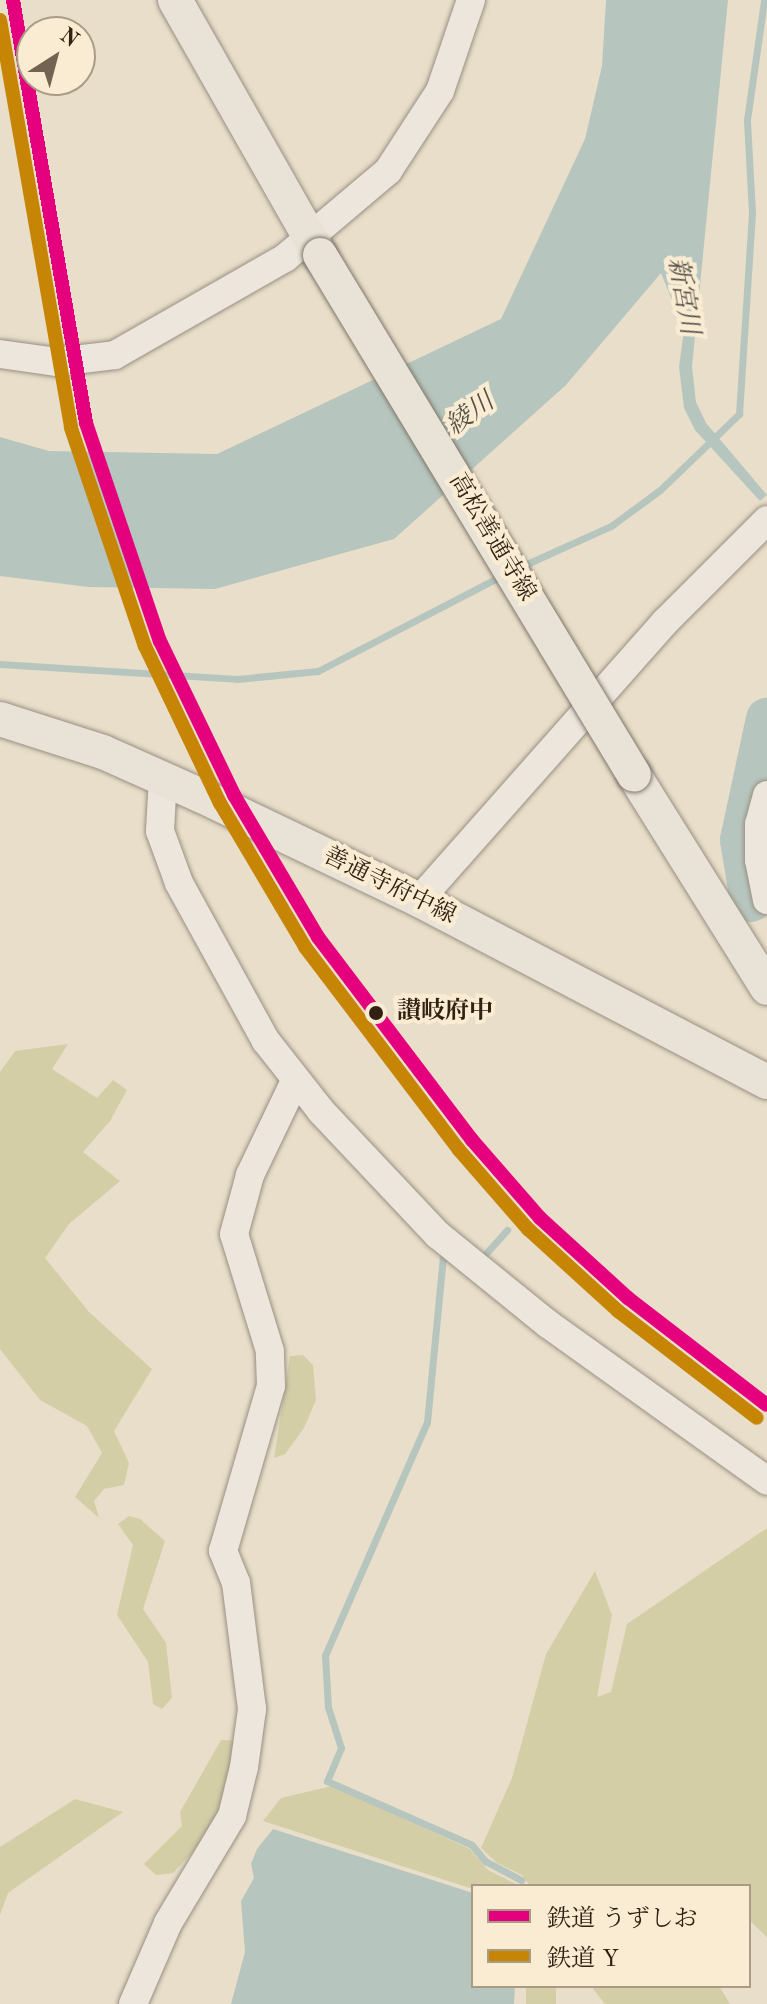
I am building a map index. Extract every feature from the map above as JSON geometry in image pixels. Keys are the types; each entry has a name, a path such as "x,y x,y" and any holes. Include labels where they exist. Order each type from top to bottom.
{"main road":[{"name":"高松善通寺線","path":"175,0 314,246 634,775 767,988"},
{"name":"善通寺府中線","path":"0,719 163,777 419,900 766,1081"}],"street":[{"path":"0,354 57,362 115,355 285,258 314,246 388,171 440,91 471,0"},
{"path":"419,900 665,622 767,520"},
{"path":"163,777 160,831 179,883 231,982 295,1081 438,1235 548,1324 767,1481"},
{"path":"767,795 759,848 767,900"},
{"path":"133,2004 168,1923 232,1816 244,1767 252,1709 236,1583 223,1551 271,1386 270,1351 234,1234 250,1175 295,1081"}],"shaded area":[{"path":"68,1044 52,1069 97,1098 113,1080 127,1090 110,1121 83,1152 120,1181 69,1224 45,1258 89,1312 152,1369 114,1431 129,1463 124,1485 104,1489 94,1501 99,1518 75,1497 102,1453 87,1426 40,1400 0,1349 0,1072 15,1051"},
{"path":"303,1355 313,1365 316,1400 304,1428 285,1454 274,1458 290,1356"},
{"path":"129,1516 140,1519 165,1541 143,1609 166,1643 172,1698 162,1709 153,1704 148,1662 117,1615 133,1545 118,1524"},
{"path":"767,1528 767,1937 751,1922 751,1884 529,1884 522,1875 497,1863 481,1848 512,1778 546,1654 595,1571 612,1615 597,1697 611,1692 627,1624"},
{"path":"221,1740 239,1741 222,1807 201,1843 173,1873 156,1875 144,1864 182,1826 180,1812"},
{"path":"332,1786 470,1849 488,1870 516,1884 471,1884 471,1888 263,1821 281,1798"},
{"path":"75,1799 123,1812 8,1893 0,1915 0,1847"},
{"path":"526,1988 556,1988 556,2004 526,2004"},
{"path":"593,1988 720,1988 730,2004 605,2004"}],"water":[{"name":"綾川","path":"606,0 728,0 692,367 696,402 706,423 767,495 760,501 695,430 684,408 679,367 684,330 661,273 566,385 394,539 215,589 89,587 0,576 0,437 49,451 217,454 501,319 585,139 602,66"},
{"path":"273,1829 471,1892 471,1988 515,1988 514,2004 231,2004 245,1952 241,1901 254,1878 251,1864 257,1849"}],"waterway":[{"path":"520,567 611,526 660,490 739,414 752,213 747,120 764,0"},
{"path":"0,664 237,679 318,671 501,576"},
{"name":"新宮川","path":"751,901 741,840 767,719"},
{"path":"479,1261 507,1230"},
{"path":"448,1258 443,1256 427,1422 325,1655 328,1707 341,1748 327,1781 472,1845 485,1861 521,1880"}],"rail line":[{"name":"うずしお","path":"13,0 86,423 160,641 234,795 318,937 472,1140 540,1218 628,1298 767,1405"},
{"name":"Y","path":"0,20 71,428 145,646 220,803 305,947 459,1150 528,1229 618,1311 757,1418"}],"place":[{"name":"讃岐府中","path":"376,1013"}]}
